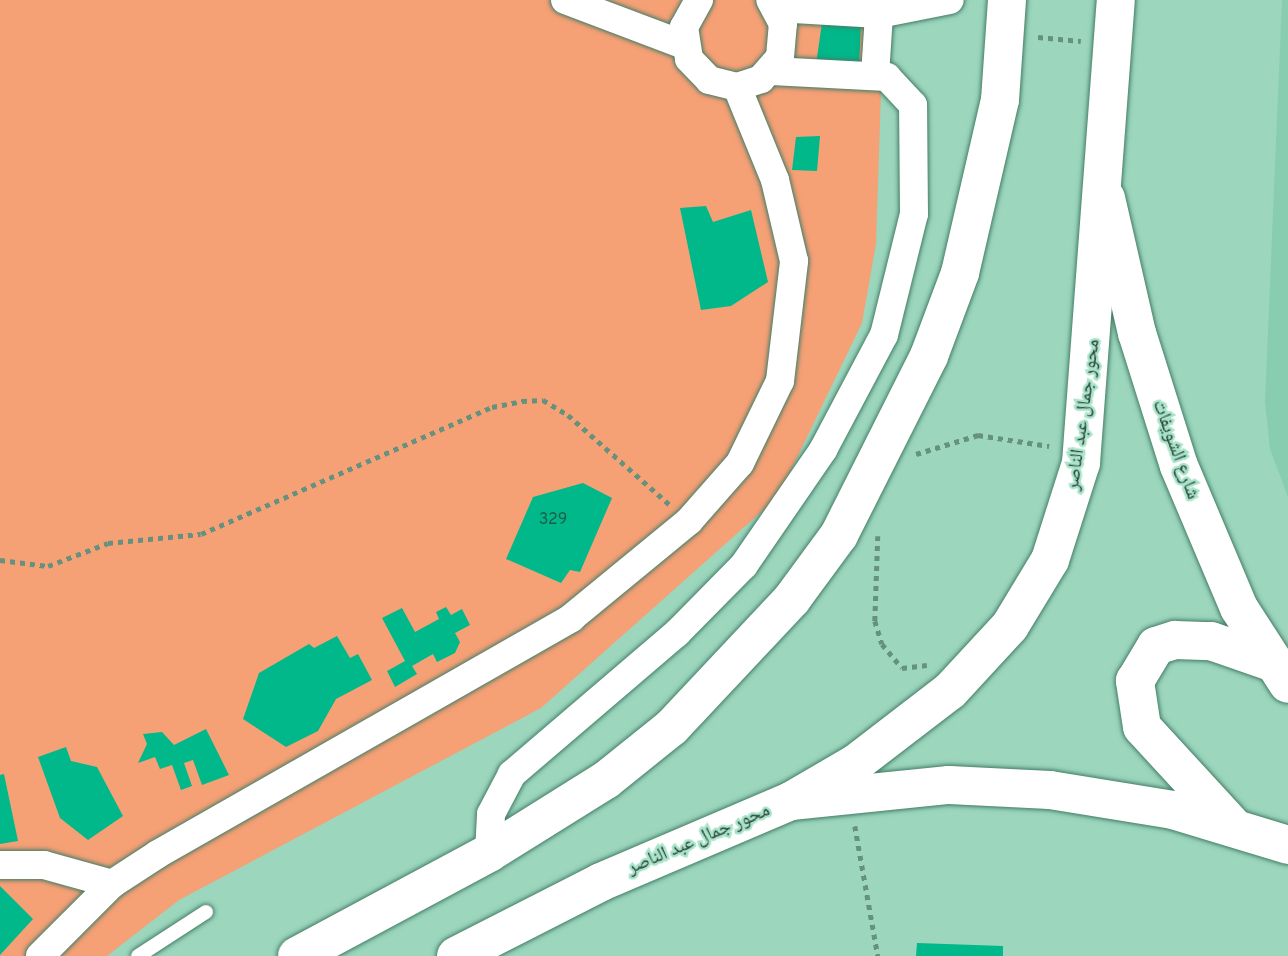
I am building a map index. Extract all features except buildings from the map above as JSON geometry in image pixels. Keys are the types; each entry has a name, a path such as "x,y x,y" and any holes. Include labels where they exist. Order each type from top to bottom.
{"main road":[{"name":"محور جمال عبد الناصر","path":"456,956 601,882 791,801 907,728 991,650 1050,560 1081,463 1106,197 1116,0"},
{"path":"297,956 489,853 606,780 739,660 839,535 929,356 961,273 985,188 1006,17"},
{"name":"شارع الشويفات","path":"1106,197 1137,333 1179,466 1222,574 1279,673"},
{"path":"1233,826 1142,727 1135,681 1156,646 1175,640 1211,641 1279,673"},
{"path":"791,801 949,785 1050,790 1233,826 1288,845"}],"street":[{"path":"489,853 491,814 512,774 677,633 744,565 860,386 896,299 916,195 913,105 897,82 875,75 771,71 737,86 709,80 684,45 565,0"},
{"path":"684,45 684,27 699,0"},
{"path":"771,71 785,41 773,4 896,8 950,0"},
{"path":"875,75 896,8"},
{"path":"40,956 112,884 571,618 689,521 740,463 762,425 780,381 794,302 788,219 737,86"},
{"path":"0,866 44,865 112,884"}],"lane":[{"path":"138,956 206,912"}],"path":[{"path":"1006,17 1113,43"},
{"path":"0,560 48,566 108,543 201,534 492,407 543,400 689,521"},
{"path":"868,475 942,442 978,435 1025,439 1081,463"},
{"path":"878,525 875,621 881,644 902,668 935,662"},
{"path":"849,795 878,956"}],"shaded area":[{"path":"0,0 884,0 876,244 862,323 778,497 541,708 179,900 107,956 0,956"},
{"path":"1282,0 1288,0 1288,497 1270,449 1265,402"}]}
